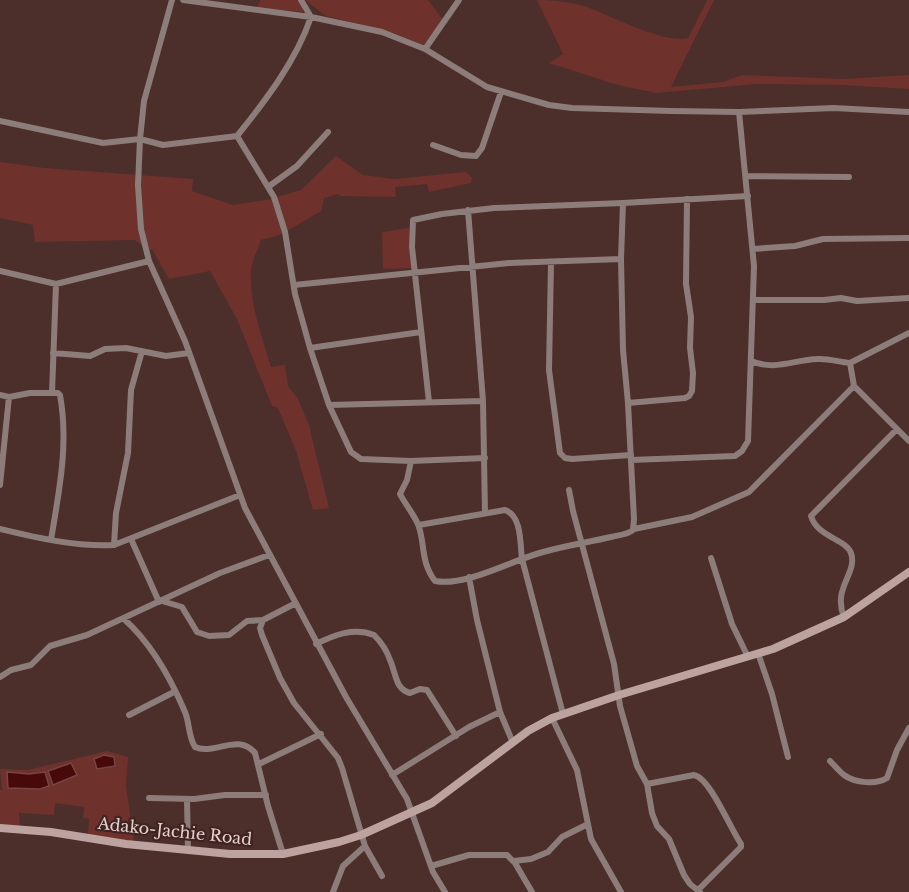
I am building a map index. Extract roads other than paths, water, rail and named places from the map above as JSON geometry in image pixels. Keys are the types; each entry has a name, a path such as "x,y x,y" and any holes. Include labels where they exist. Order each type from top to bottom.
{"street":[{"path":"172,0 144,101 140,140 138,185 141,229 149,261 189,353 240,495 316,644 412,812 431,866 439,885 445,892"},
{"path":"183,0 311,17 382,32 425,49 486,87 536,102 572,108 739,112 834,108 909,112"},
{"path":"0,121 103,143 140,140 163,145 237,136 283,74 305,35 311,17 301,0"},
{"path":"425,49 459,0"},
{"path":"433,145 462,155 477,156 482,148 501,92"},
{"path":"551,262 549,370 560,453 565,458 572,459 735,456 740,453 748,441 753,249 739,112"},
{"path":"268,187 297,166 328,132"},
{"path":"237,136 274,197 285,232 294,285 310,348 329,405 351,452 361,459 486,458"},
{"path":"746,176 849,177"},
{"path":"429,402 412,247 413,220 468,210 748,196"},
{"path":"628,403 687,398 692,391 691,317 686,284 687,199"},
{"path":"623,203 621,259 623,350 634,529"},
{"path":"468,210 483,400 486,458 485,513"},
{"path":"753,249 795,246 823,239 909,238"},
{"path":"294,285 473,266 621,259"},
{"path":"0,271 56,284 149,261"},
{"path":"52,393 56,284"},
{"path":"753,300 841,298 862,301 909,298"},
{"path":"310,348 421,332"},
{"path":"751,362 777,366 815,359 850,363 909,333"},
{"path":"53,353 90,356 113,348 166,356 189,353"},
{"path":"114,545 116,513 128,453 131,390 142,351"},
{"path":"850,363 854,386 909,441"},
{"path":"411,460 407,480 400,494 419,525 422,548 431,576 435,581 441,582 469,577 545,551 628,534 634,529 692,517 749,492 854,386"},
{"path":"0,396 9,397 30,393 58,393 60,395 64,419 65,451 51,540"},
{"path":"0,485 9,397"},
{"path":"329,405 483,400"},
{"path":"844,617 841,592 849,573 851,553 845,545 828,537 810,516 897,429"},
{"path":"569,490 608,640 620,706 637,766 647,784 654,820 669,839 676,859 690,884 699,891 741,847 741,844 709,787 699,776 647,784"},
{"path":"0,529 51,540 114,545 240,495"},
{"path":"419,525 505,510 510,512 515,519 519,533 522,559 563,714"},
{"path":"131,539 160,602"},
{"path":"0,677 11,670 31,664 50,646 87,635 220,573 269,555"},
{"path":"711,558 732,624 748,657"},
{"name":"Adako-Jachie Road","path":"0,828 230,854 283,854 326,846 361,835 440,797 528,731 552,718 779,646 844,617 909,572"},
{"path":"469,577 477,620 500,712 513,743"},
{"path":"160,602 182,608 193,627 202,634 229,635 248,621 263,620 296,603"},
{"path":"124,618 139,632 174,692 185,712 190,737 195,747 206,749 227,745 250,747 255,753 283,854"},
{"path":"263,620 260,628 280,678 294,702 321,734 342,768 365,846 382,876"},
{"path":"316,644 339,634 358,632 374,635 386,652 402,689 410,693 420,689 427,690 456,736"},
{"path":"758,653 772,694 788,757"},
{"path":"129,715 174,692"},
{"path":"392,775 500,712"},
{"path":"552,718 577,770 591,839 621,892"},
{"path":"830,761 851,779 884,780 909,728"},
{"path":"259,764 321,734"},
{"path":"149,798 187,799 225,795 266,795"},
{"path":"187,799 189,850"},
{"path":"514,861 531,859 548,852 562,837 588,824"},
{"path":"333,892 343,866 365,846"},
{"path":"431,866 475,855 507,855 514,861 532,892"}]}
